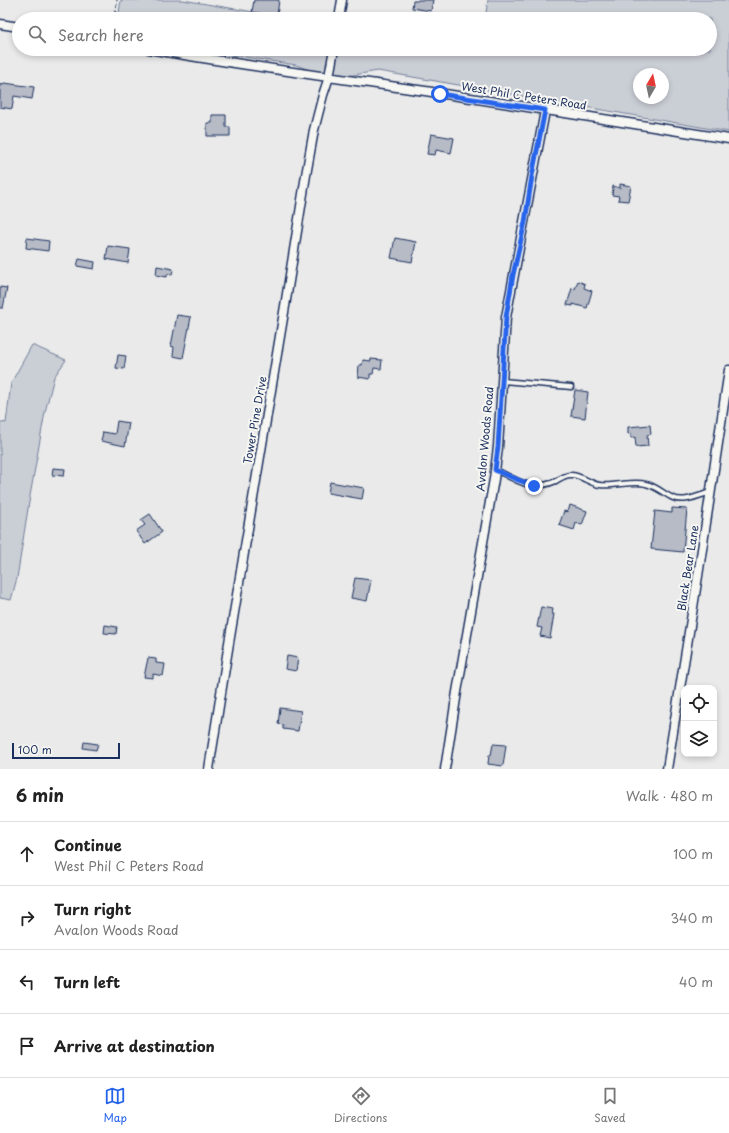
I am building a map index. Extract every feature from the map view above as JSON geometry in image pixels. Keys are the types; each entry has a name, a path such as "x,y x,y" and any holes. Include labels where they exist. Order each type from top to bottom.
{"street":[{"path":"340,12 342,0"},
{"path":"0,24 12,26"},
{"name":"West Phil C Peters Road","path":"191,56 729,139"},
{"name":"Tower Pine Drive","path":"209,769 306,175 314,130 329,77 333,56"},
{"name":"Avalon Woods Road","path":"446,769 457,692 495,470 498,447 506,317 545,110"},
{"name":"Black Bear Lane","path":"667,769 729,370"}],"lane":[{"path":"502,381 571,387"},
{"path":"495,470 534,486 547,484 571,474 579,476 590,483 600,486 645,483 679,500 711,492"}],"path":[{"path":"115,12 117,0"}],"shaded area":[{"path":"121,0 183,0 253,12 119,12"},
{"path":"488,0 729,0 729,132 378,71 347,76 338,83 326,76 296,65 238,56 717,56 717,12 486,12"},
{"path":"32,345 66,360 54,377 45,412 17,578 11,600 0,598 0,422 6,423 11,383"}],"building":[{"path":"254,0 279,0 278,12 252,12"},
{"path":"433,0 431,11 412,8 413,1"},
{"path":"4,83 34,87 32,99 14,96 12,109 0,107 0,84 4,85"},
{"path":"212,115 226,115 226,127 230,127 230,136 207,136 207,123 212,123"},
{"path":"431,134 454,138 451,153 436,150 435,155 427,154"},
{"path":"620,184 631,186 628,201 618,200 619,196 612,195 613,186 620,188"},
{"path":"27,238 49,241 48,251 26,248"},
{"path":"395,238 416,242 412,262 391,258"},
{"path":"108,246 130,249 128,263 106,259"},
{"path":"79,259 95,262 94,269 77,266"},
{"path":"157,266 173,269 172,275 167,274 167,277 156,275"},
{"path":"578,281 585,284 584,288 592,291 587,308 573,304 573,306 567,305 572,288 575,289"},
{"path":"0,287 7,288 3,308 0,308"},
{"path":"177,315 191,317 183,358 173,356 174,347 171,346"},
{"path":"118,355 126,356 124,369 116,368"},
{"path":"371,359 382,360 381,369 374,368 373,374 370,374 370,379 358,377 359,365 362,365 363,360 371,361"},
{"path":"575,390 588,392 585,418 571,416"},
{"path":"117,421 129,423 125,446 101,441 103,432 115,434"},
{"path":"650,425 651,434 647,435 648,446 636,447 635,437 631,438 631,433 628,434 628,427"},
{"path":"53,468 65,469 64,476 52,475"},
{"path":"330,482 364,488 362,499 328,493"},
{"path":"570,505 587,511 582,525 576,523 574,530 559,525 564,511 568,512"},
{"path":"672,508 687,509 683,552 651,549 655,511 672,513"},
{"path":"150,514 162,532 145,544 136,531 145,525 141,520"},
{"path":"355,578 371,580 367,601 351,598"},
{"path":"541,607 553,609 552,614 554,614 550,638 540,636 542,628 537,627"},
{"path":"105,625 117,627 116,634 104,633"},
{"path":"287,656 298,658 296,671 285,669"},
{"path":"148,658 156,659 156,663 165,664 163,676 153,674 153,678 144,677"},
{"path":"280,708 301,711 298,731 283,729 283,725 278,724"},
{"path":"84,742 98,744 96,750 83,748"},
{"path":"493,744 506,745 503,766 488,764 489,755 491,755"}],"route":[{"path":"440,94 545,110 506,317 498,447 495,470 534,486"}]}
